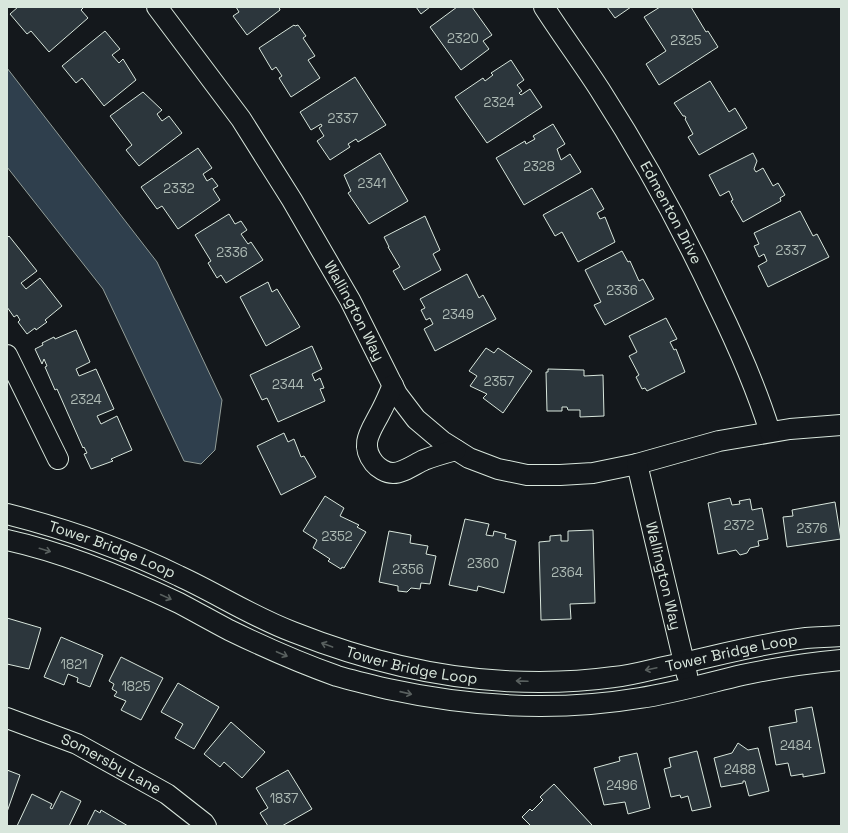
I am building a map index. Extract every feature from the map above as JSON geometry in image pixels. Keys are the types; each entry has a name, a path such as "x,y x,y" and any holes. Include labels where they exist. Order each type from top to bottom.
{"street":[{"name":"Wallington Way","path":"157,7 241,119 292,200 350,300 397,394 416,419 442,441 469,458 498,469 527,475 593,473 638,464 719,441 790,429 841,425"},
{"name":"Edmenton Drive","path":"544,7 600,90 654,181 701,268 760,399 770,432"},
{"path":"7,355 58,459"},
{"path":"393,385 384,407 368,436 366,445 369,456 376,465 384,471 393,473 430,458 456,450"},
{"name":"Wallington Way","path":"638,464 690,687"},
{"name":"Tower Bridge Loop","path":"7,514 39,522 133,555 180,576 254,615 291,632 390,665 447,675 503,681 550,682 616,677 777,643 806,638 841,636"},
{"name":"Tower Bridge Loop","path":"7,540 67,557 120,576 228,629 301,662 340,676 417,695 464,702 552,707 591,705 641,698 803,663 841,660"},
{"name":"Somersby Lane","path":"7,718 77,744 167,794 206,826"}],"water":[{"path":"7,68 157,262 222,400 215,450 201,464 184,461 103,289 7,167"}],"building":[{"path":"18,7 84,7 81,10 88,18 49,52 31,31 27,34 10,14"},
{"path":"236,7 279,7 280,10 247,35 233,16 239,12"},
{"path":"416,7 430,7 421,14"},
{"path":"457,7 472,7 492,35 483,41 489,49 461,70 430,27"},
{"path":"607,7 631,7 615,18"},
{"path":"660,7 691,7 706,32 708,31 718,47 659,85 646,64 666,51 644,17"},
{"path":"294,25 298,25 306,36 303,38 315,56 308,60 320,78 291,97 279,78 282,76 276,67 272,70 259,48"},
{"path":"105,31 120,49 112,55 119,63 123,59 136,80 104,106 82,78 76,83 62,66"},
{"path":"511,60 524,80 517,85 522,91 519,93 521,95 530,89 542,107 487,143 455,97 483,78 485,81 493,75 491,73"},
{"path":"355,77 386,125 358,142 356,139 348,144 350,147 330,160 317,141 324,136 319,128 322,126 321,124 311,130 300,112"},
{"path":"710,81 729,112 735,108 747,128 699,155 688,137 693,134 685,119 686,118 674,103"},
{"path":"143,92 162,110 157,114 162,121 169,116 182,133 139,166 126,150 132,145 110,116"},
{"path":"553,124 565,144 557,149 561,160 570,154 581,172 524,205 496,158 525,141 526,144 535,139 533,136"},
{"path":"198,148 212,168 203,174 207,181 212,178 218,186 213,189 220,200 178,229 162,206 157,209 141,187"},
{"path":"380,153 408,201 369,224 348,193 351,191 344,175"},
{"path":"753,153 757,161 754,169 756,172 763,168 773,186 778,183 785,195 780,198 781,201 743,222 731,201 733,200 729,191 720,196 709,175"},
{"path":"592,188 604,209 597,213 600,219 605,217 615,242 578,262 562,232 555,236 543,215"},
{"path":"800,211 813,236 817,234 829,257 768,287 758,266 767,261 764,254 759,257 754,246 759,244 754,233"},
{"path":"229,214 235,224 241,221 247,230 241,234 248,244 251,242 263,260 226,283 221,275 217,278 208,263 211,261 195,235"},
{"path":"425,216 440,250 433,254 441,270 404,290 393,271 400,267 384,237"},
{"path":"9,236 37,271 21,283 26,289 40,278 62,306 45,320 47,322 36,330 35,328 27,334 18,322 20,320 17,315 14,317 7,307 7,238"},
{"path":"622,251 628,262 630,261 639,281 643,279 654,299 605,325 594,305 601,302 585,270"},
{"path":"467,274 479,298 483,295 496,319 435,351 424,329 433,324 430,318 426,320 421,310 425,308 420,299"},
{"path":"268,282 272,292 277,289 300,327 266,346 240,297"},
{"path":"666,318 677,339 670,342 674,350 676,349 685,372 647,391 645,388 642,389 636,377 639,375 629,356 637,352 629,336"},
{"path":"76,330 90,362 76,369 79,376 96,369 114,409 97,416 101,424 117,416 132,450 111,459 113,461 91,469 84,454 87,453 84,447 83,448 57,389 55,390 45,367 47,366 44,359 42,364 35,349 43,345 42,343 54,337 55,339"},
{"path":"312,346 322,369 312,374 315,381 320,378 324,388 320,389 325,401 278,422 267,398 262,400 250,375"},
{"path":"486,348 494,353 498,348 532,371 503,413 483,398 487,394 470,386 477,376 469,371"},
{"path":"548,369 584,370 584,376 603,375 604,416 580,417 580,410 568,410 567,407 562,407 562,411 547,411 546,372 548,372"},
{"path":"284,433 288,442 294,439 301,457 304,456 316,477 281,495 257,446"},
{"path":"325,496 344,508 340,516 359,525 357,527 366,532 344,568 342,567 341,569 328,561 330,559 313,548 317,540 303,531"},
{"path":"730,498 732,505 740,504 739,501 750,499 752,510 762,508 768,539 758,541 759,546 750,548 747,553 740,555 736,550 718,554 708,503"},
{"path":"835,502 841,539 787,547 783,517 793,516 792,510"},
{"path":"465,519 489,524 486,535 493,536 494,531 506,534 505,538 516,541 504,593 478,586 477,591 449,585"},
{"path":"593,530 595,603 570,604 571,619 541,620 539,542 550,541 550,536 561,535 561,541 568,541 568,531"},
{"path":"389,531 411,535 410,543 428,546 426,554 436,556 430,584 421,583 420,589 411,588 407,592 398,591 398,586 379,582"},
{"path":"7,618 41,628 29,669 7,664"},
{"path":"61,637 103,655 90,687 77,682 78,678 68,674 64,685 44,677"},
{"path":"121,657 163,678 141,720 121,710 126,701 114,696 117,692 112,689 114,684 109,681"},
{"path":"178,683 219,707 194,749 175,738 183,724 161,712"},
{"path":"812,707 825,773 803,777 803,774 791,776 788,763 776,765 769,727 797,722 795,710"},
{"path":"231,722 265,752 242,778 224,762 220,767 204,754"},
{"path":"738,743 748,750 758,748 769,791 749,796 745,781 743,781 743,783 721,787 714,758 732,753"},
{"path":"697,751 711,807 692,811 688,796 681,798 680,795 671,797 664,769 671,767 669,758"},
{"path":"637,753 650,808 628,814 625,802 604,805 594,768 620,761 619,757"},
{"path":"7,770 20,775 7,812"},
{"path":"288,770 312,809 282,826 268,826 260,813 268,808 256,788"},
{"path":"554,784 592,825 591,826 531,826 522,817 530,809 532,811 543,800 540,797"},
{"path":"61,791 81,801 69,826 17,826 32,794 52,804 50,808 52,809"},
{"path":"95,810 100,813 101,810 128,826 87,826"}]}
